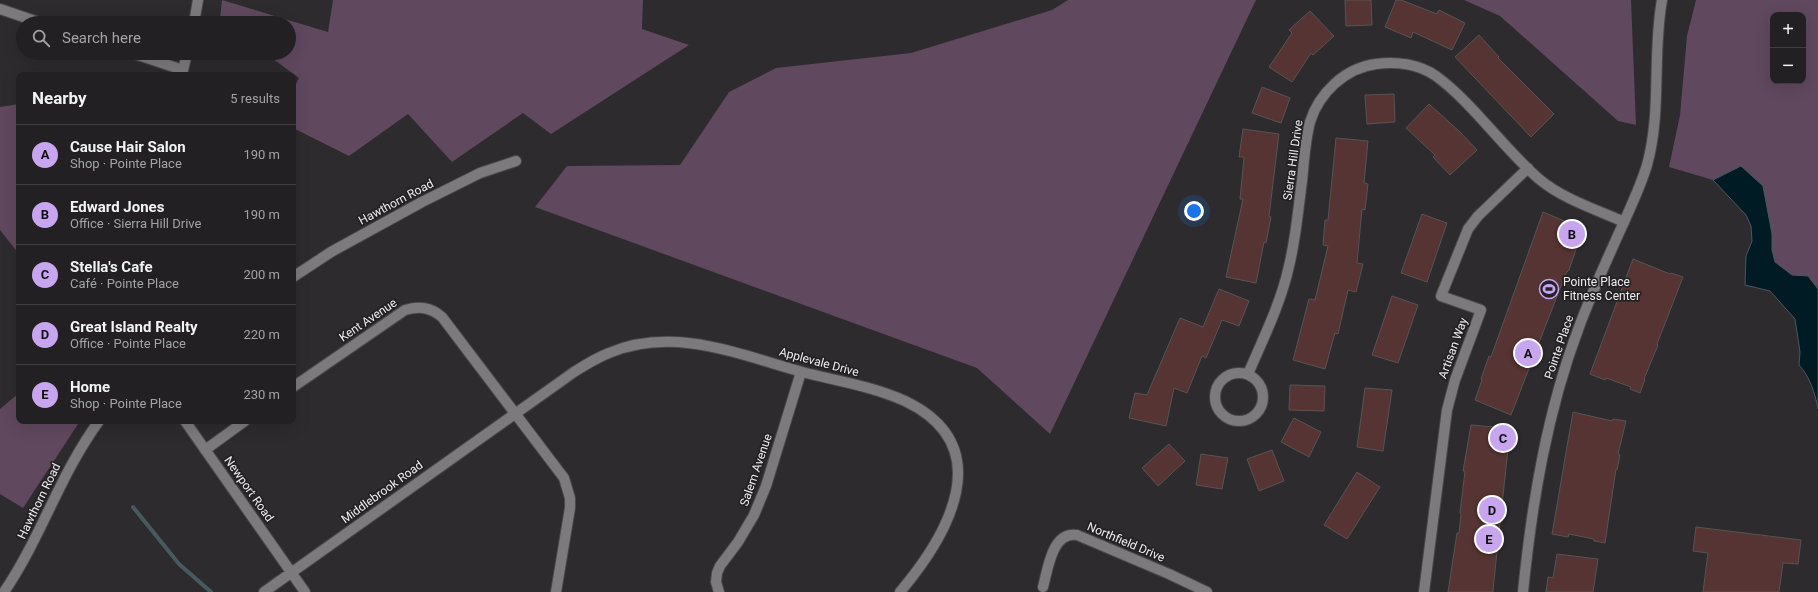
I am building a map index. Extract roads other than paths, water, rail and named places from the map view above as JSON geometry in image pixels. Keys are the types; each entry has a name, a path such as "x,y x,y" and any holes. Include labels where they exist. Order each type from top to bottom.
{"street":[{"path":"195,16 198,0"},
{"name":"Pointe Place","path":"1523,592 1532,515 1548,430 1558,391 1579,327 1639,188 1651,148 1655,120 1662,0"},
{"path":"0,9 20,16"},
{"path":"150,60 180,72"},
{"path":"183,72 186,60"},
{"name":"Sierra Hill Drive","path":"1248,374 1284,287 1289,267 1295,235 1310,123 1320,100 1337,81 1359,68 1384,62 1397,63 1422,69 1444,82 1539,179 1565,196 1624,222"},
{"name":"Hawthorn Road","path":"296,275 331,252 422,202 480,173 516,161"},
{"name":"Artisan Way","path":"1424,592 1447,410 1455,380 1481,310 1441,296 1468,229 1478,216 1528,168"},
{"name":"Kent Avenue","path":"296,385 405,310 416,307 435,311 449,324 559,471 568,487 570,508 556,592"},
{"name":"Applevale Drive","path":"515,412 594,360 609,353 639,344 670,342 711,346 801,372 877,391 906,401 934,420 953,445 958,460 959,475 952,508 939,534 925,558 900,592"},
{"name":"Salem Avenue","path":"719,592 716,582 717,574 720,566 738,542 754,515 766,486 801,372"},
{"path":"1239,372 1248,374 1255,378 1263,392 1263,401 1260,409 1249,419 1234,420 1226,418 1216,406 1215,391 1224,378 1231,374 1239,372"},
{"name":"Middlebrook Road","path":"264,592 515,412"},
{"name":"Hawthorn Road","path":"4,592 26,558 73,461 97,424"},
{"name":"Newport Road","path":"188,424 292,572"},
{"path":"205,450 241,424"},
{"name":"Northfield Drive","path":"1043,587 1056,543 1062,537 1069,534 1077,535 1207,592"},
{"path":"292,572 305,592"}],"water":[{"path":"1741,166 1763,186 1772,234 1772,250 1775,262 1792,275 1808,276 1818,289 1818,409 1812,386 1799,365 1800,352 1795,319 1770,291 1745,285 1746,256 1752,241 1751,226 1746,215 1713,180"}],"waterway":[{"path":"133,507 179,564 211,592"}],"place":[{"name":"Edward Jones","path":"1572,234"},
{"name":"Pointe Place Fitness Center","path":"1549,289"},
{"name":"Cause Hair Salon","path":"1528,353"},
{"name":"Stella's Cafe","path":"1503,438"},
{"name":"Great Island Realty","path":"1492,510"},
{"name":"Home","path":"1489,539"}]}
